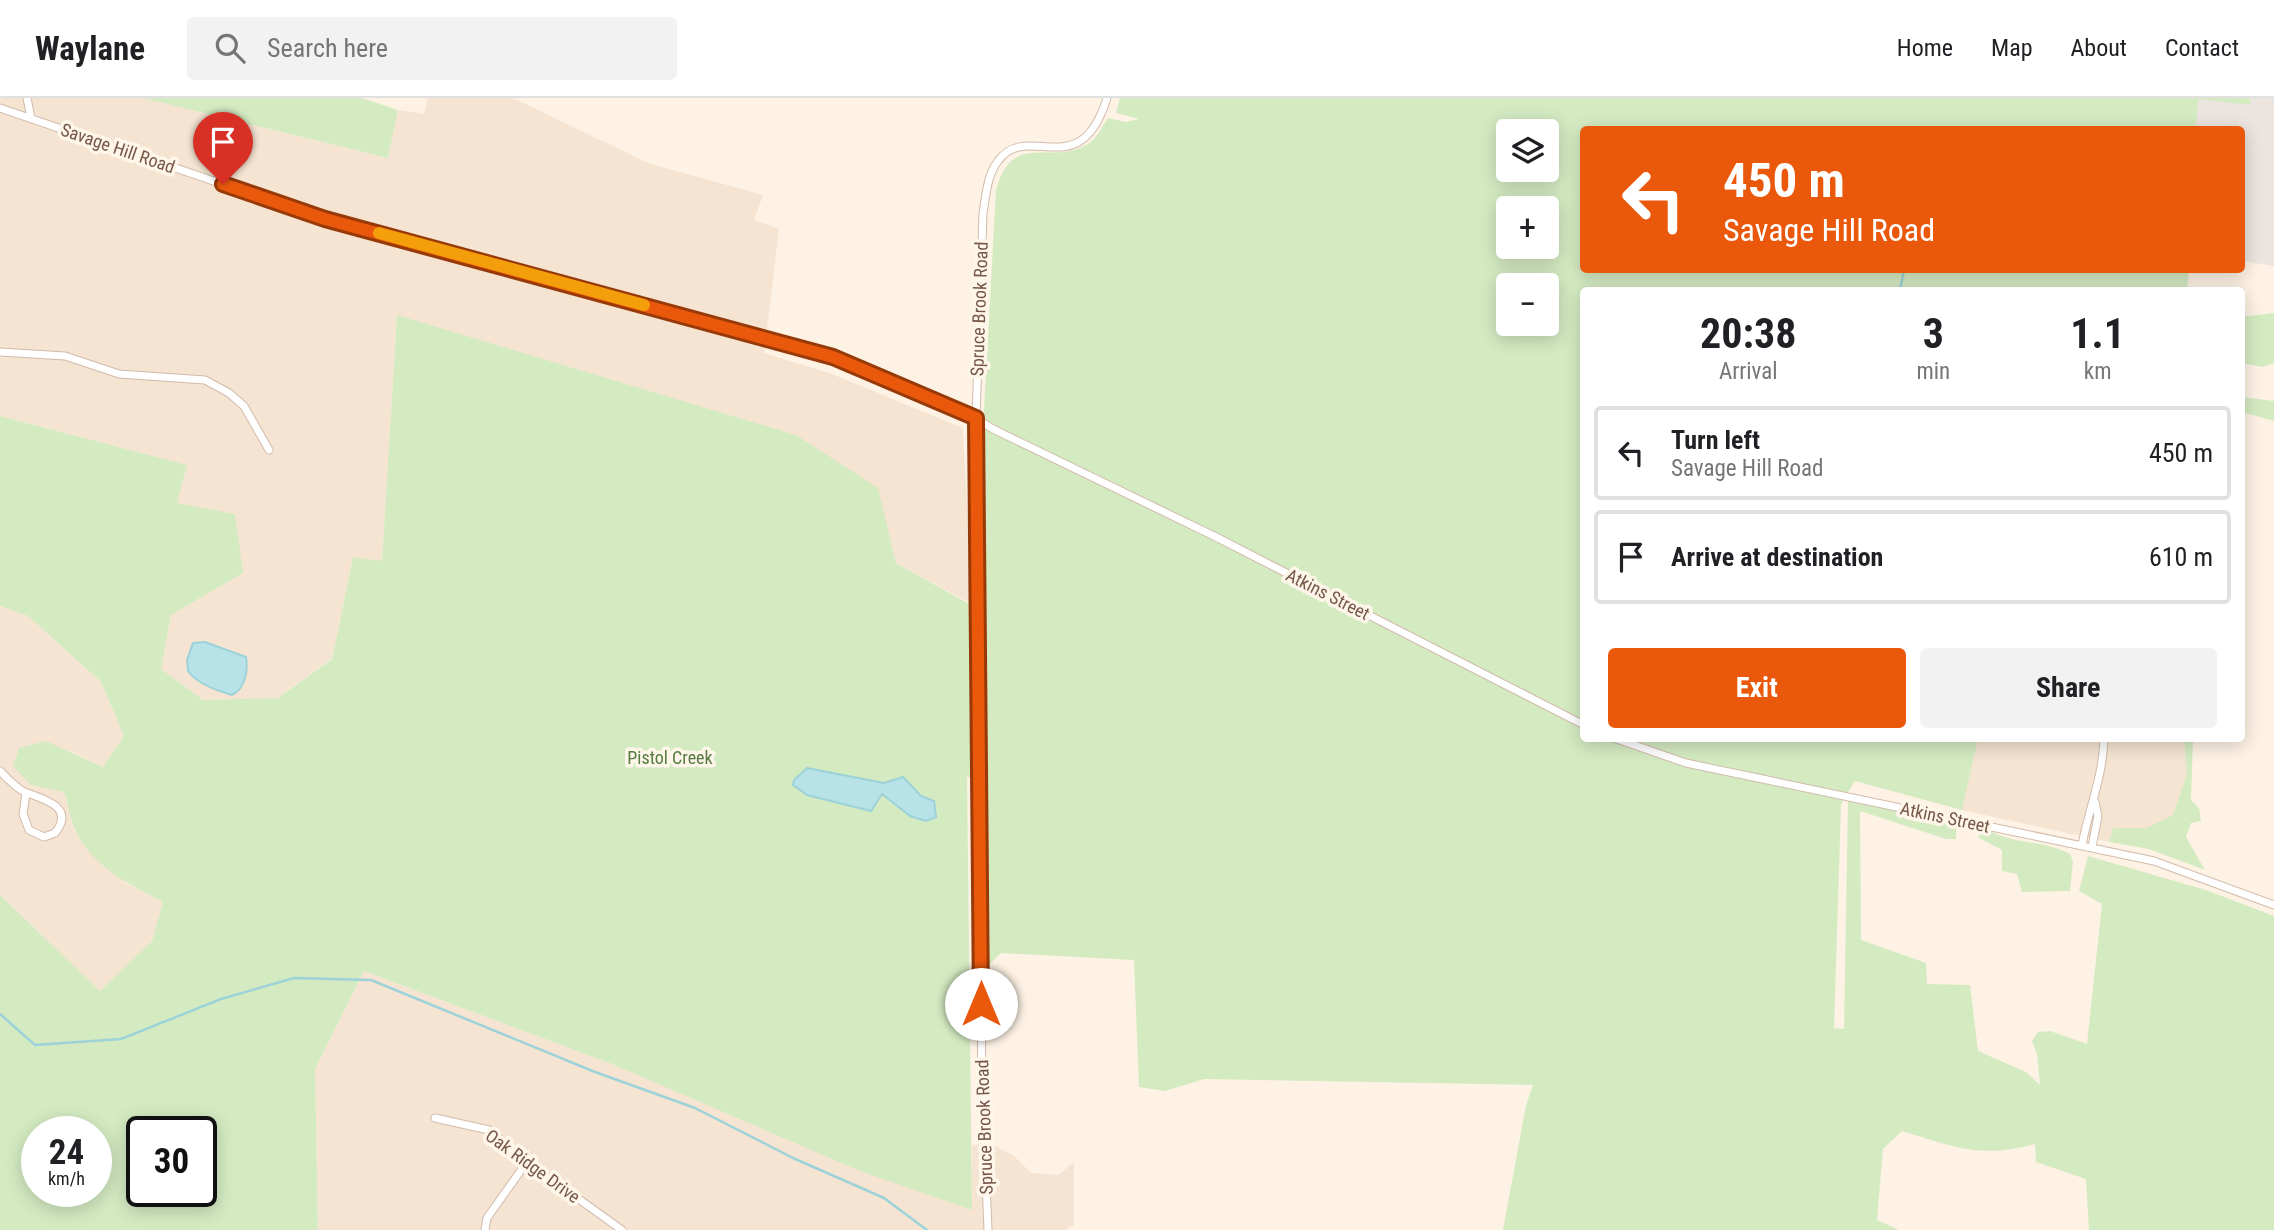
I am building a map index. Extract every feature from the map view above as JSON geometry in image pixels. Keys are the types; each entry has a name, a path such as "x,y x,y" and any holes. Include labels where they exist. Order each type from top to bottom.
{"street":[{"path":"27,98 31,118"},
{"name":"Spruce Brook Road","path":"988,1230 982,1086 976,418 981,239 986,196 994,167 1005,153 1013,149 1065,146 1084,141 1099,123 1107,98"},
{"name":"Savage Hill Road","path":"0,108 325,219 833,357 976,418 993,429 1071,465"},
{"path":"0,352 65,356 119,374 205,380 229,393 244,406 269,450"},
{"name":"Atkins Street","path":"1071,465 1580,723"},
{"name":"Atkins Street","path":"1626,742 1686,763 2154,861 2274,905"},
{"path":"2082,845 2088,814 2095,802 2102,773 2104,742"},
{"path":"0,771 26,793 47,798 57,807 61,822 55,833 44,837 29,830 23,814 26,793"},
{"path":"2092,847 2098,816 2095,802"},
{"name":"Oak Ridge Drive","path":"435,1118 489,1130 527,1162 622,1230"},
{"path":"485,1230 487,1218 527,1162"}],"shaded area":[{"path":"0,98 143,98 388,158 398,110 424,114 428,98 513,98 648,163 763,195 754,220 779,229 764,353 832,374 963,428 972,604 896,563 877,488 397,316 382,562 353,557 332,658 278,698 203,700 161,669 171,615 243,573 177,503 186,465 0,416"},
{"path":"2198,98 2249,105 2250,98 2274,98 2274,266 2245,261 2245,126 2196,126"},
{"path":"0,606 28,616 101,682 124,736 103,767 70,751 31,785 64,792 75,831 126,883 163,902 152,941 100,991 0,895"},
{"path":"1977,742 2184,742 2187,774 2173,816 2148,828 2113,828 2109,842 1962,810"},
{"path":"364,971 612,1064 972,1210 972,1145 990,1143 1014,1156 1031,1173 1058,1175 1074,1162 1074,1225 1065,1230 318,1230 315,1069"}],"green space":[{"path":"143,98 362,98 398,110 388,158"},
{"name":"Pistol Creek","path":"1120,98 2250,98 2250,105 2198,99 2196,126 1580,126 1580,273 2189,273 2187,287 1580,287 1580,742 1977,742 1962,810 1855,781 1841,804 1834,1028 1844,1029 1848,801 1923,816 1956,828 1956,839 1946,839 1860,811 1861,940 1926,963 1927,984 1970,985 1978,1051 2026,1072 2040,1085 2037,1054 2032,1041 2038,1032 2050,1031 2087,1044 2102,904 2079,891 2088,856 2206,890 2274,916 2274,1230 2089,1230 2086,1179 2036,1162 2035,1144 1983,1151 1953,1146 1902,1131 1883,1149 1877,1220 1899,1230 1503,1230 1526,1105 1533,1085 1204,1079 1165,1091 1139,1087 1134,960 1001,953 988,966 983,779 967,777 972,1210 860,1171 612,1064 364,971 315,1069 318,1230 0,1230 0,895 100,991 152,941 163,902 112,873 90,853 75,829 64,792 31,785 13,766 19,748 46,741 103,767 124,736 101,682 28,616 0,606 0,416 187,465 177,503 235,514 243,573 171,615 161,669 203,700 278,698 332,659 353,557 382,561 397,315 796,435 878,488 896,563 982,611 982,447 996,190 1003,171 1012,160 1034,153 1074,150 1091,142 1108,118 1126,122 1139,119 1116,113"},
{"path":"2274,313 2274,363 2263,367 2245,364 2245,317"},
{"path":"2245,397 2274,401 2274,421 2245,413"},
{"path":"2184,742 2193,742 2191,800 2199,808 2201,821 2191,823 2186,837 2205,870 2149,849 2109,842 2113,828 2147,828 2173,815 2187,774"},
{"path":"1988,830 2070,854 2073,861 2070,891 2022,892 2017,874 2002,871 2002,850 1979,838 1978,833"}],"water":[{"path":"205,642 246,657 245,678 237,692 232,695 202,683 188,671 187,660 193,643"},
{"path":"807,768 884,783 903,777 921,796 934,801 936,817 926,821 910,816 882,794 871,811 807,795 793,785 794,780"}],"waterway":[{"path":"1901,287 1903,273"},
{"path":"0,1014 35,1045 121,1039 221,999 294,978 371,980 595,1072 695,1108 793,1158 884,1198 927,1230"}],"slow traffic":[{"path":"379,233 644,305"}],"route":[{"path":"223,184 325,219 833,357 959,408 976,418 981,1004"}]}
